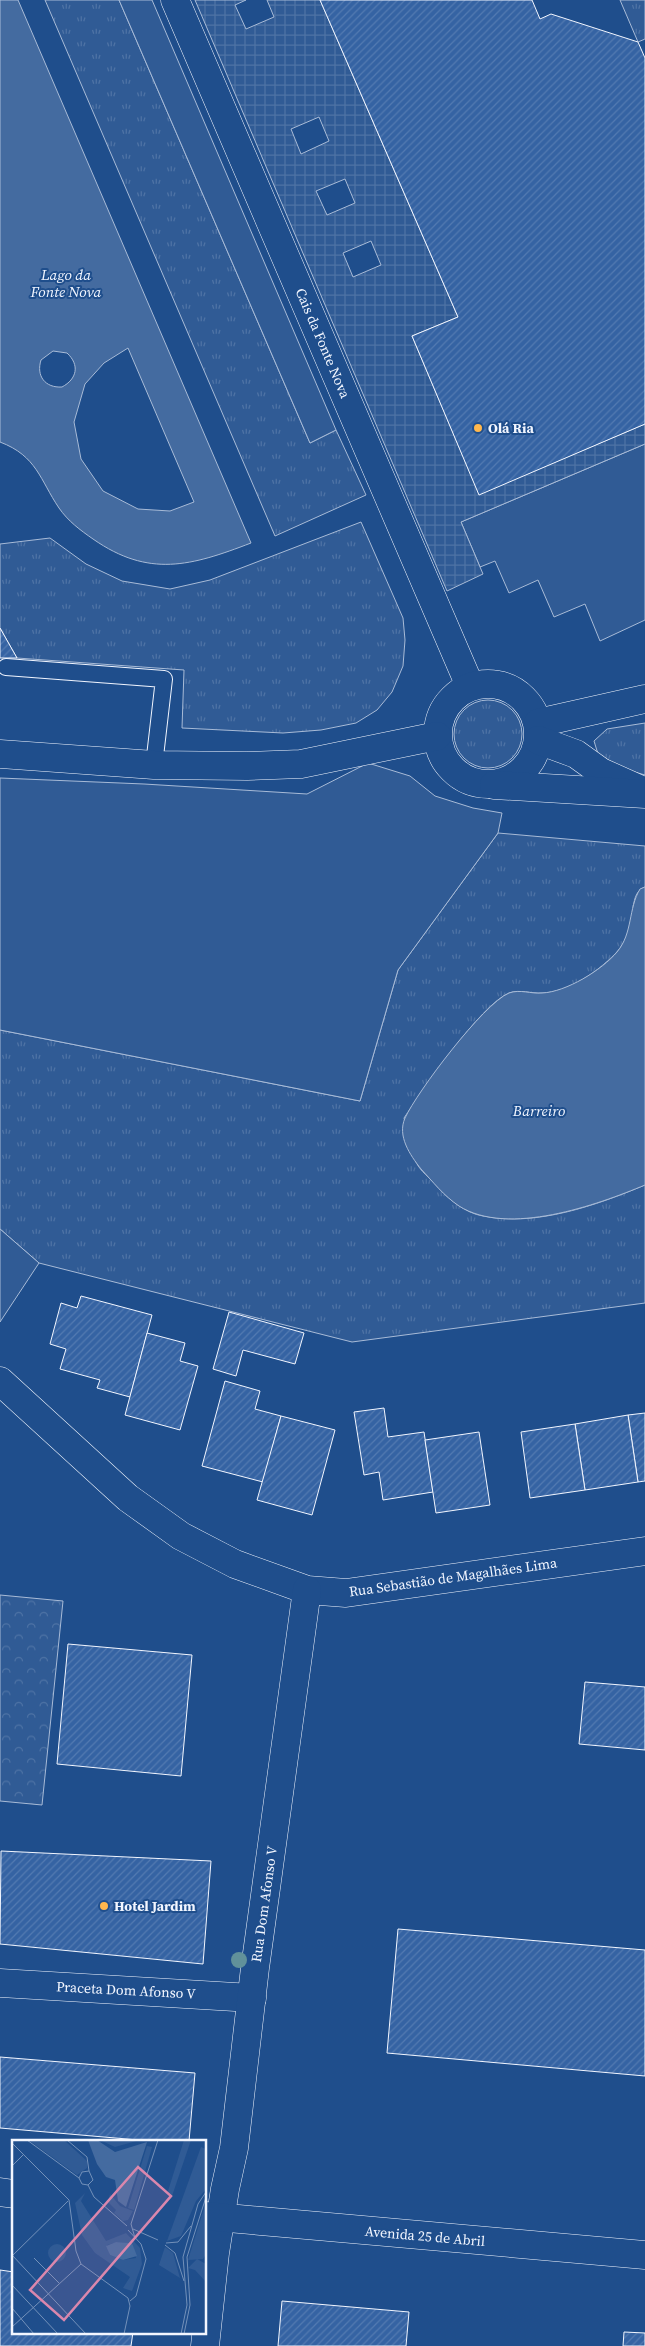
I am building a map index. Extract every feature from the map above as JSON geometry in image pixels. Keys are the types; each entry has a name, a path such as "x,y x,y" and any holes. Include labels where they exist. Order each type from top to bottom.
{"street":[{"name":"Cais da Fonte Nova","path":"175,0 470,686"},
{"path":"490,784 504,781 517,775 527,765 534,754 538,731 532,709 524,698 512,689 499,684 484,683 470,686 456,694 446,706 439,721 437,736 441,752 448,766 460,776 475,782 490,784 557,790 645,793"},
{"path":"538,731 645,699"},
{"path":"538,731 601,772 645,793"},
{"path":"0,754 154,765 248,766 301,764 437,736"},
{"name":"Rua Sebastião de Magalhães Lima","path":"0,1381 128,1498 181,1536 235,1564 307,1590 346,1593 645,1551"},
{"name":"Rua Dom Afonso V","path":"206,2330 213,2217 234,2148 252,1998 307,1590"},
{"name":"Praceta Dom Afonso V","path":"0,1983 252,1998"},
{"name":"Avenida 25 de Abril","path":"213,2217 645,2255"}],"lane":[{"path":"6,667 164,679 154,765"}],"green space":[{"path":"45,0 119,0 310,443 336,430 366,495 275,536"},
{"path":"620,0 645,0 645,39 638,42"},
{"path":"361,522 403,618 405,640 403,666 392,692 377,710 356,723 321,730 283,733 182,728 184,670 17,658 0,628 0,544 50,538 86,564 122,581 170,589 210,580"},
{"path":"488,700 501,703 512,710 519,721 522,734 519,747 512,758 501,765 488,768 475,765 464,758 457,747 454,734 457,721 464,710 475,703"},
{"path":"645,723 645,775 624,769 598,754 594,741 607,729"},
{"path":"498,833 645,846 645,887 637,893 635,898 631,924 623,944 600,968 582,980 553,992 517,991 509,993 497,1001 468,1030 404,1118 412,1152 420,1168 457,1205 476,1214 503,1219 524,1219 566,1212 607,1200 645,1185 645,1303 352,1342 39,1263 0,1229 0,1030 360,1101 398,970"},
{"path":"0,1595 63,1601 42,1805 0,1801"}],"shaded area":[{"path":"119,0 152,0 336,430 310,443"},
{"path":"195,0 246,0 235,5 246,29 274,17 267,0 320,0 458,317 412,336 479,494 645,424 645,444 461,522 483,574 447,591","holes":["319,117 329,141 301,154 291,129","345,179 355,203 327,215 316,191","371,241 381,265 353,277 343,253"]},
{"path":"645,444 645,620 600,641 585,604 554,617 538,580 509,593 495,561 480,567 461,522"},
{"path":"368,763 410,776 435,796 473,808 502,813 498,833 398,970 360,1101 0,1030 0,778 144,784 307,794"},
{"path":"0,1229 39,1263 0,1322"}],"water":[{"name":"Lago da Fonte Nova","path":"0,0 18,0 251,543 209,558 170,564 133,559 113,551 74,525 59,508 30,462 22,454 0,442","holes":["128,348 194,502 170,511 138,509 103,491 81,459 74,422 85,384 104,363","53,351 67,353 74,362 74,376 62,387 56,387 47,383 41,376 41,360"]},
{"name":"Barreiro","path":"645,887 645,1185 578,1209 527,1218 502,1219 479,1215 459,1206 421,1169 413,1158 404,1138 403,1125 405,1118 436,1070 483,1014 498,1000 513,992 542,993 562,989 593,973 610,959 617,952 626,937 636,897 640,889"}],"building":[{"path":"320,0 532,0 540,19 551,14 638,42 645,58 645,424 479,495 412,336 458,317"},
{"path":"0,628 17,658 0,658"},
{"path":"81,1296 152,1315 130,1397 97,1388 100,1380 60,1369 66,1349 50,1344 61,1303 77,1308"},
{"path":"229,1312 304,1333 295,1364 243,1350 236,1376 213,1369"},
{"path":"147,1333 185,1343 180,1361 198,1366 180,1430 125,1415"},
{"path":"225,1381 260,1391 255,1409 281,1416 263,1482 202,1466"},
{"path":"384,1408 388,1437 424,1432 433,1492 383,1500 379,1472 364,1475 354,1412"},
{"path":"645,1413 645,1481 638,1482 628,1415"},
{"path":"628,1415 638,1482 585,1490 575,1424"},
{"path":"281,1416 335,1430 312,1515 257,1500"},
{"path":"575,1424 585,1490 530,1498 521,1432"},
{"path":"479,1432 490,1505 436,1513 425,1440"},
{"path":"68,1644 192,1655 181,1776 57,1764"},
{"path":"585,1682 645,1687 645,1750 579,1744"},
{"name":"Hotel Jardim","path":"1,1851 211,1861 203,1964 0,1944"},
{"path":"398,1929 645,1950 645,2076 387,2053"},
{"path":"0,2057 195,2073 189,2140 138,2140 0,2128"},
{"path":"0,2270 12,2272 12,2334 133,2334 131,2346 0,2346"},
{"path":"282,2301 409,2312 406,2346 278,2346"},
{"path":"624,2332 645,2333 645,2346 623,2346"}],"place":[{"name":"Olá Ria","path":"478,428"},
{"name":"Hotel Jardim","path":"104,1906"}]}
